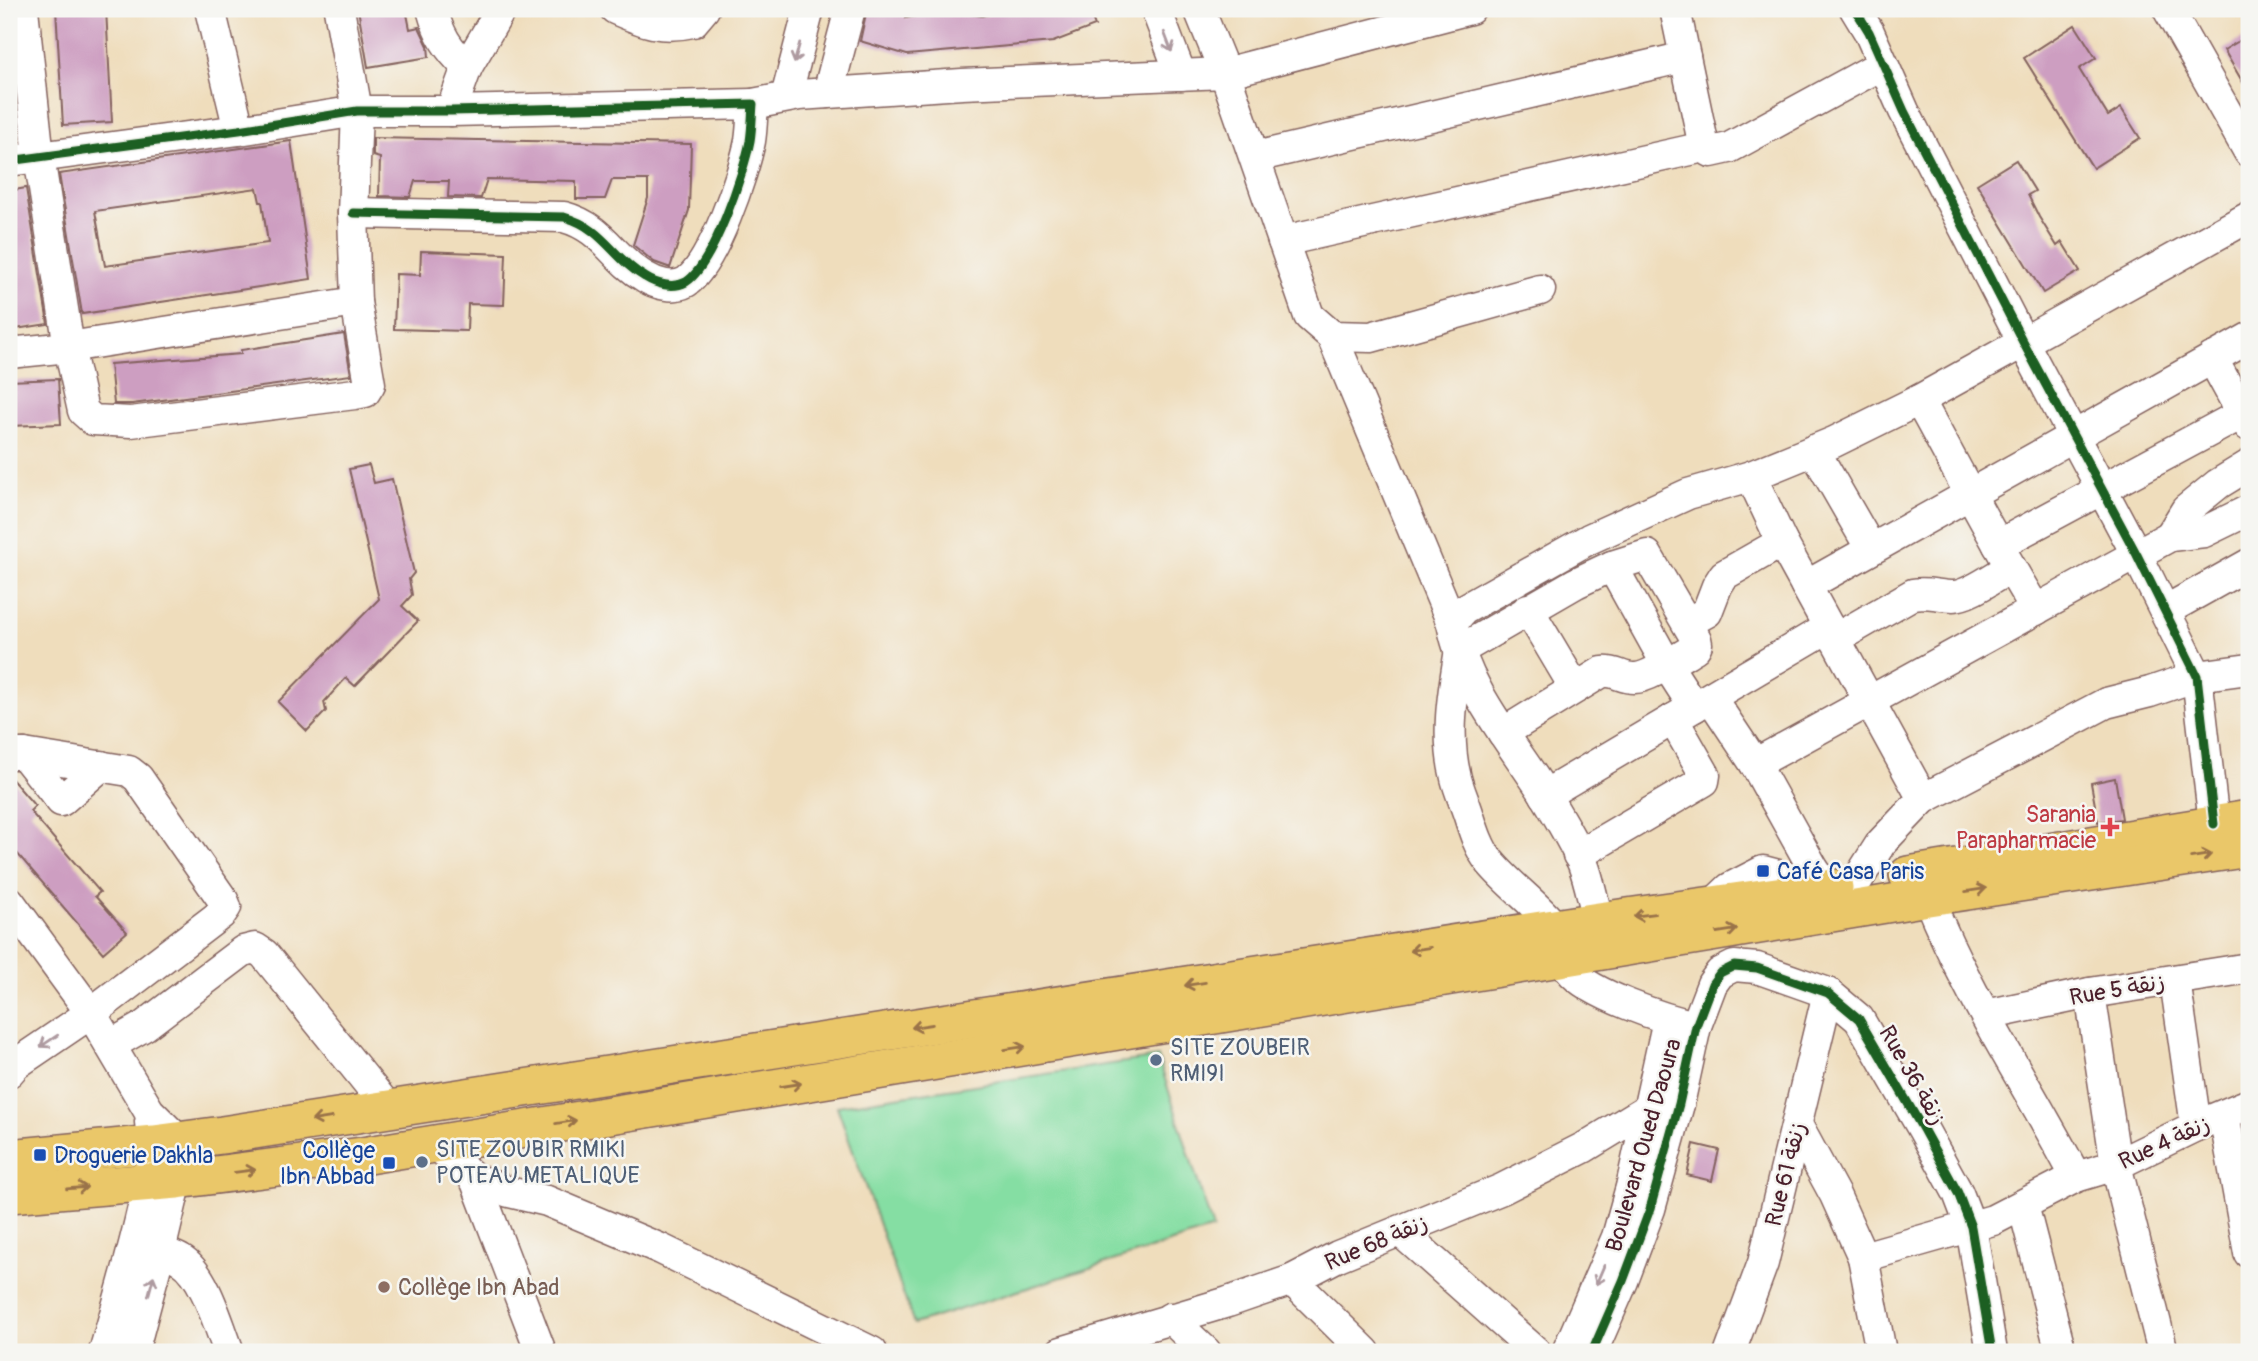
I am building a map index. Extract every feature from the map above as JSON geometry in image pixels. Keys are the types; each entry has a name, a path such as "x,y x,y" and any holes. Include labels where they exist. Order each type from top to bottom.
{"main road":[{"path":"9,1194 162,1181 436,1144 1560,943 1599,921 1829,888 2232,821"},
{"path":"9,1157 160,1132 389,1109 1560,943 1928,897 2249,848"}],"street":[{"path":"23,9 18,44 69,347 83,411 93,420 131,422 355,394 365,392 370,384 356,302 353,213 357,111 339,9"},
{"path":"210,9 239,130"},
{"path":"432,9 437,26 450,50 467,67"},
{"path":"451,111 467,67 500,9"},
{"path":"615,9 643,22 672,27 693,23 704,9"},
{"path":"786,97 809,9"},
{"path":"828,93 850,9"},
{"path":"1156,9 1181,75"},
{"path":"1199,9 1225,73 1309,316 1332,336 1472,681 1545,795 1583,863 1599,921"},
{"path":"9,161 357,111 753,104 786,97 962,84 1225,73 1470,9"},
{"path":"1675,9 1704,147"},
{"path":"1855,9 1869,32 1904,111 2137,555 2197,676 2232,821"},
{"path":"2168,9 2249,152"},
{"path":"1255,157 1685,57"},
{"path":"1283,242 1704,147 1712,152 1729,148 1883,64"},
{"path":"353,213 564,218 582,222 645,277 671,286 686,282 715,241 727,215 751,138 753,104"},
{"path":"1682,1023 1587,985 1571,972 1560,943 1487,859 1456,778 1450,743 1456,636 1463,610 1589,539 1688,494 1751,476 1814,450 1919,400 2249,216"},
{"path":"1332,336 1371,337 1540,290"},
{"path":"9,353 69,347 356,302"},
{"path":"1806,586 2249,338"},
{"path":"1545,795 1693,708 1832,633 1913,594 1964,594 2004,557 2102,489 2247,416 2213,358"},
{"path":"1919,400 2004,557 2036,610"},
{"path":"1814,450 1871,549"},
{"path":"2170,536 2186,510 2218,484 2249,465"},
{"path":"1751,476 1782,542 1923,799"},
{"path":"1755,764 2170,536 2204,532 2249,510"},
{"path":"1687,623 1707,612 1724,575 1782,542"},
{"path":"1562,554 1576,583"},
{"path":"1456,636 1528,609 1612,566 1647,555 1687,623 1697,644 1695,648 1667,665 1637,679 1611,671 1602,672 1503,733"},
{"path":"2165,611 2249,564"},
{"path":"1612,566 1693,708 1755,764 1813,868 1829,888 1881,843 1923,799 2106,703 2243,664"},
{"path":"1528,609 1576,688"},
{"path":"1578,855 1704,781 1693,708"},
{"path":"16,754 61,801 101,766"},
{"path":"9,1072 16,1064 91,1013 221,914 226,907 138,778 129,771 16,754"},
{"path":"1928,897 1938,923 1986,1015 2076,1177"},
{"path":"9,901 91,1013 160,1132 160,1251 133,1352"},
{"path":"111,1045 144,1026 243,951 255,948 264,954 389,1109"},
{"name":"Rue 36 زنقة","path":"1682,1023 1720,973 1734,966 1757,968 1828,993 1859,1019 1958,1193 1971,1227 1992,1352"},
{"name":"Rue 5 زنقة","path":"1986,1015 2090,993 2249,968"},
{"path":"2175,979 2196,1126"},
{"name":"Rue 61 زنقة","path":"1730,1352 1763,1262 1828,993"},
{"path":"2090,993 2116,1165 2163,1352"},
{"name":"Boulevard Oued Daoura","path":"1592,1352 1650,1209 1679,1104 1682,1023"},
{"name":"Boulevard Oued Daoura","path":"1567,1352 1616,1237 1631,1187 1649,1108 1682,1023"},
{"name":"Rue 68 زنقة","path":"1061,1352 1292,1280 1338,1256 1502,1189 1586,1147 1649,1108 1679,1104"},
{"path":"2237,1109 2249,1253"},
{"name":"Rue 4 زنقة","path":"1863,1257 1993,1220 2076,1177 2116,1165 2237,1109"},
{"path":"1797,1125 1835,1195 1863,1257 1881,1352"},
{"path":"436,1144 475,1179 509,1192 547,1201 661,1249 872,1352"},
{"path":"475,1179 541,1352"},
{"path":"104,1352 135,1244 162,1181"},
{"path":"2023,1205 2061,1352"},
{"path":"1401,1231 1536,1352"},
{"path":"160,1251 182,1260 202,1284 229,1352"},
{"path":"1292,1280 1365,1352"},
{"path":"1170,1318 1206,1352"}],"green space":[{"path":"1158,1057 1213,1229 914,1324 837,1106"}],"building":[{"path":"56,9 106,9 112,122 63,125"},
{"path":"358,9 406,9 410,29 419,27 428,46 429,57 368,67"},
{"path":"867,9 907,9 906,18 946,10 982,16 1007,9 1089,9 1095,26 1053,42 907,55 860,41"},
{"path":"2075,25 2096,58 2079,69 2108,116 2121,108 2140,138 2093,168 2024,58"},
{"path":"2249,35 2249,93 2224,50"},
{"path":"373,138 691,144 689,210 670,268 654,262 633,245 648,198 648,180 612,180 605,199 576,199 576,181 487,179 481,198 448,197 449,181 415,181 410,197 379,196 380,158 373,156"},
{"path":"291,141 311,279 82,314 59,174","holes":["257,188 268,243 105,266 95,211"]},
{"path":"2016,160 2035,191 2028,195 2039,217 2057,246 2062,242 2080,271 2043,293 1977,184"},
{"path":"26,188 48,324 9,330 9,191"},
{"path":"421,251 506,254 504,305 468,304 467,331 394,329 396,274 420,275"},
{"path":"344,334 351,375 132,404 114,404 110,364 241,354 241,350"},
{"path":"58,379 61,424 9,426 9,381"},
{"path":"369,465 374,483 392,479 414,573 409,579 412,595 402,606 418,621 355,686 346,678 324,702 326,711 307,731 278,702 379,599 349,469"},
{"path":"9,776 35,806 30,811 100,892 95,896 127,932 103,953 9,844"},
{"path":"2115,778 2122,819 2098,822 2091,783"},
{"path":"1694,1144 1719,1150 1712,1181 1687,1175"}],"cycle path":[{"path":"1855,9 1869,32 1904,111 2137,555 2197,676 2214,824"},
{"path":"9,161 357,111 753,104 747,155 726,217 707,257 696,272 681,284 665,285 645,277 589,228 564,217 353,213"},
{"path":"1592,1352 1650,1209 1679,1104 1696,1026 1712,984 1720,973 1734,966 1757,968 1828,993 1859,1019 1958,1193 1971,1227 1992,1352"}],"place":[{"name":"Sarania Parapharmacie","path":"2110,827"},
{"name":"Café Casa Paris","path":"1763,871"},
{"name":"SITE ZOUBEIR RMI9I","path":"1156,1060"},
{"name":"Droguerie Dakhla","path":"40,1155"},
{"name":"SITE ZOUBIR RMIKI POTEAU METALIQUE","path":"422,1162"},
{"name":"Collège Ibn Abbad","path":"389,1163"},
{"name":"Collège Ibn Abad","path":"384,1287"}]}
